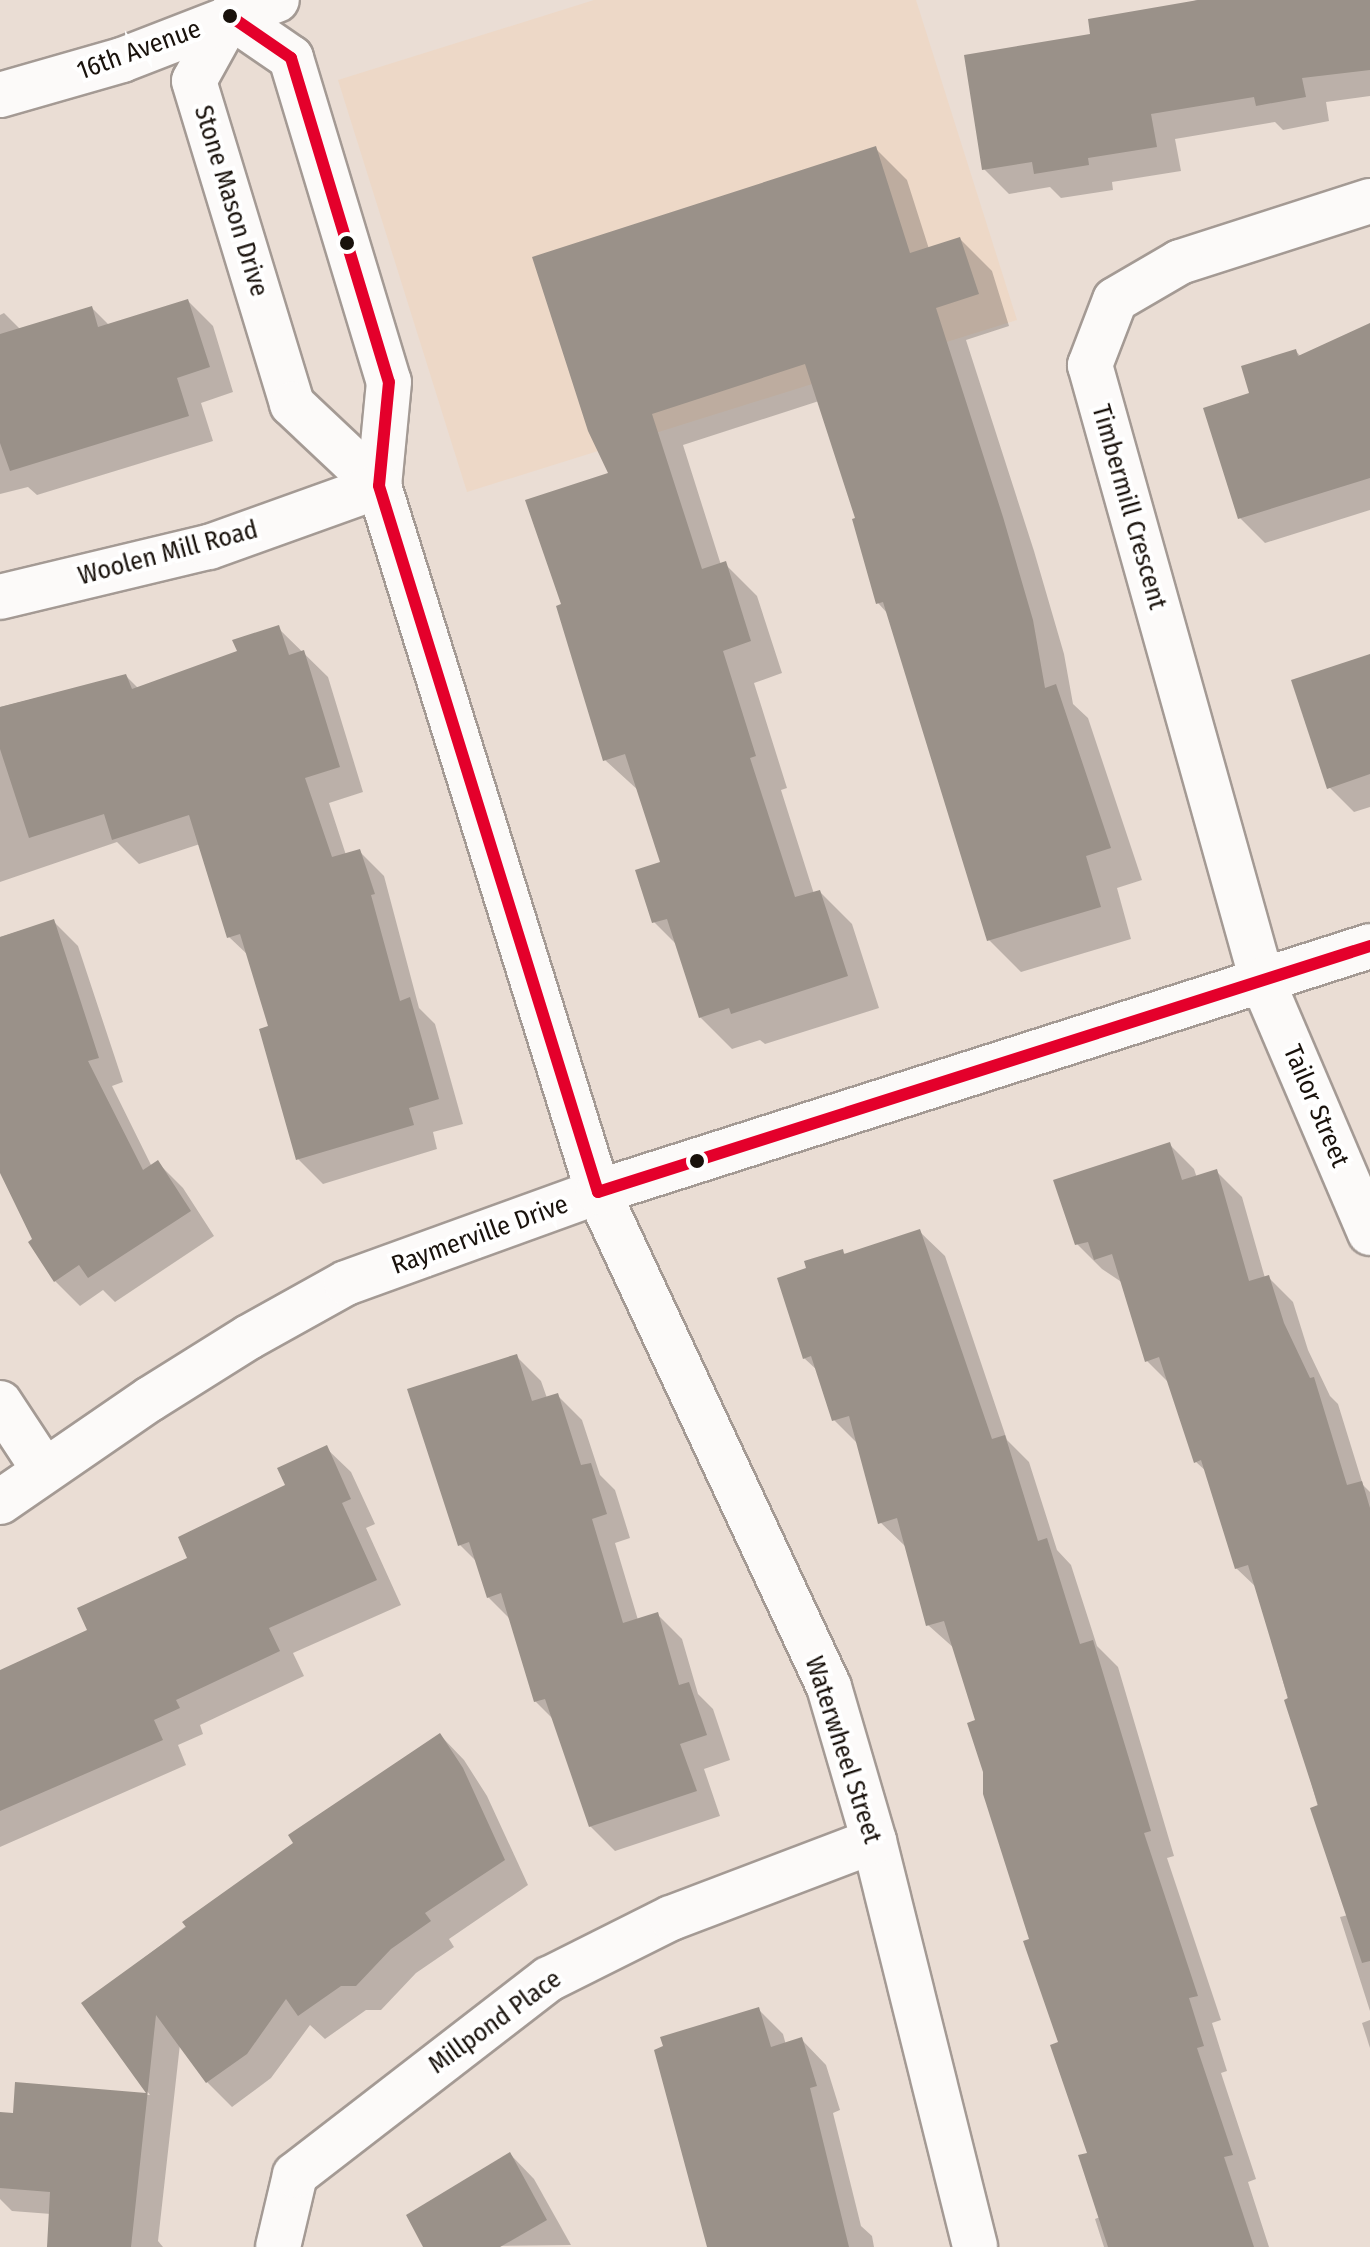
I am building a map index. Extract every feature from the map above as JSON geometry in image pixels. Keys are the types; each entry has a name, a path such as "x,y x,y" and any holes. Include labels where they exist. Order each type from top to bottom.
{"street":[{"name":"16th Avenue","path":"0,95 122,60 228,8 277,0"},
{"name":"Stone Mason Drive","path":"379,486 292,404 194,81 228,8 291,58 389,382 379,486 598,1192"},
{"name":"Timbermill Crescent","path":"1262,980 1090,365 1115,300 1180,262 1370,201"},
{"name":"Woolen Mill Road","path":"0,597 209,547 379,486"},
{"name":"Raymerville Drive","path":"0,1502 249,1337 346,1283 598,1192 1370,946"},
{"name":"Tailor Street","path":"1262,980 1370,1233"},
{"name":"Waterwheel Street","path":"598,1192 829,1687 874,1841 975,2247"},
{"path":"0,1403 44,1470"},
{"name":"Millpond Place","path":"278,2247 295,2175 549,1979 671,1918 874,1841"}],"shaded area":[{"path":"594,0 916,0 1017,320 467,492 338,80"}],"building":[{"path":"1198,0 1370,0 1370,70 1302,78 1306,97 1256,106 1254,97 1151,114 1157,147 1088,158 1089,165 1034,174 1032,162 982,170 964,55 1090,34 1088,19"},
{"path":"876,146 910,253 960,237 979,294 936,308 1033,620 1045,688 1056,684 1111,848 1086,856 1101,907 987,941 883,602 876,604 852,519 855,518 805,364 652,414 702,569 726,561 751,641 723,651 756,756 750,758 795,897 820,890 848,976 731,1014 729,1008 699,1018 667,919 652,923 635,870 660,862 625,754 603,761 556,606 561,604 525,500 608,473 588,431 532,257"},
{"path":"188,299 210,367 177,378 189,416 10,471 0,443 0,334 92,306 98,327"},
{"path":"1370,323 1370,478 1238,519 1203,408 1249,393 1241,366 1296,349 1298,356"},
{"path":"279,625 289,655 304,650 340,767 305,778 332,857 360,849 375,894 371,895 400,1001 410,997 439,1099 409,1108 414,1125 296,1160 259,1029 268,1026 240,934 227,938 189,815 112,840 104,814 29,838 0,749 0,707 126,674 132,689 237,651 232,640"},
{"path":"1370,654 1370,774 1327,789 1291,680"},
{"path":"54,919 99,1058 88,1061 143,1170 158,1160 191,1211 88,1278 79,1265 54,1282 28,1242 32,1239 0,1173 0,937"},
{"path":"1170,1142 1182,1180 1217,1169 1249,1281 1269,1275 1284,1323 1310,1378 1314,1377 1347,1485 1362,1481 1370,1508 1370,1961 1362,1963 1310,1808 1318,1805 1284,1700 1288,1698 1248,1565 1235,1569 1201,1460 1194,1463 1159,1357 1145,1362 1112,1254 1094,1260 1088,1242 1075,1245 1053,1180"},
{"path":"920,1229 992,1439 1005,1435 1038,1541 1047,1538 1080,1644 1093,1640 1151,1831 1144,1833 1198,1996 1189,1998 1204,2046 1197,2048 1233,2155 1224,2157 1254,2247 1108,2247 1078,2155 1087,2153 1050,2045 1058,2042 1023,1941 1029,1939 983,1794 983,1772 967,1723 975,1720 944,1621 926,1626 897,1518 878,1524 849,1416 832,1421 811,1356 803,1359 777,1278 806,1268 804,1261 843,1249 844,1254"},
{"path":"517,1354 532,1401 558,1393 581,1465 591,1463 607,1514 592,1519 623,1623 658,1612 679,1685 689,1682 707,1735 680,1744 697,1791 589,1827 545,1699 534,1702 501,1593 487,1598 469,1542 458,1546 407,1389"},
{"path":"327,1445 351,1499 342,1503 377,1580 269,1628 280,1651 176,1700 180,1708 154,1720 163,1740 0,1811 0,1670 87,1630 77,1608 187,1558 178,1537 285,1485 277,1468"},
{"path":"440,1733 463,1768 505,1860 425,1913 431,1921 391,1949 356,1986 341,1986 298,2016 286,1999 247,2054 206,2083 156,2015 131,2247 47,2247 50,2192 0,2188 0,2112 13,2113 15,2082 146,2093 81,2003 186,1927 182,1922 293,1843 288,1835"},
{"path":"759,2007 771,2047 802,2037 817,2086 810,2088 849,2247 707,2247 654,2050 663,2046 660,2037"},
{"path":"510,2152 547,2220 500,2247 423,2247 406,2215"}],"transit line":[{"path":"230,16 291,58 389,382 379,486 598,1192 1370,946"}]}
